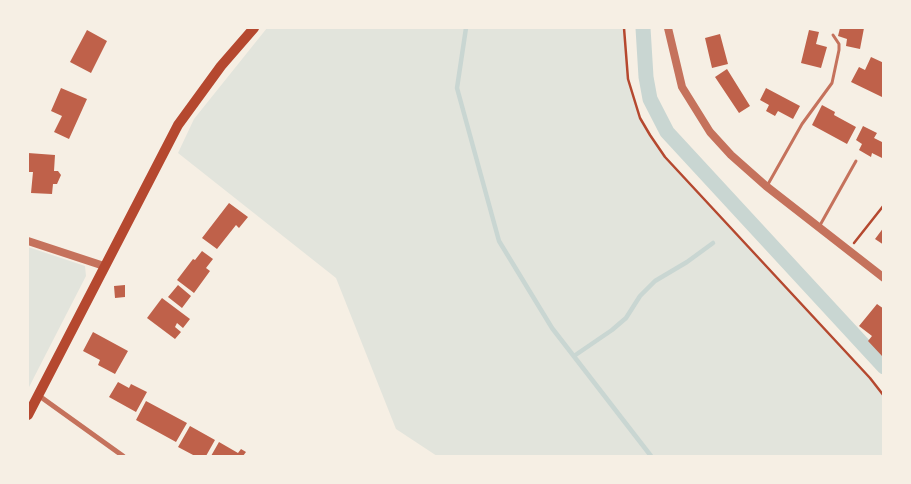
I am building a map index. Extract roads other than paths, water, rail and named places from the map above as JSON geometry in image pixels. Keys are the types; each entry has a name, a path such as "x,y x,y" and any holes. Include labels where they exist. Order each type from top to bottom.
{"highway":[{"path":"28,415 178,125 221,66 254,28"}],"street":[{"path":"668,28 682,87 710,132 731,155 766,186 884,278"},
{"path":"28,241 104,266"},
{"path":"38,395 123,456"}],"lane":[{"path":"766,186 802,124 832,83 839,50 839,44 833,35"},
{"path":"818,228 856,161"}],"waterway":[{"path":"466,28 457,88 499,241 552,328 651,456"},
{"path":"643,28 646,77 650,99 667,132 884,367"},
{"path":"574,356 626,318 640,296 655,281 687,262 713,243"}]}
